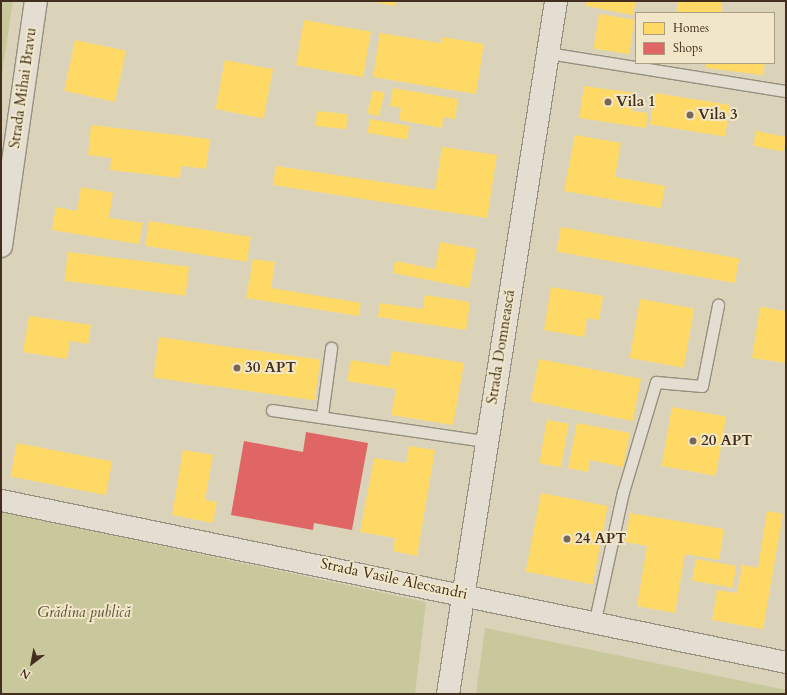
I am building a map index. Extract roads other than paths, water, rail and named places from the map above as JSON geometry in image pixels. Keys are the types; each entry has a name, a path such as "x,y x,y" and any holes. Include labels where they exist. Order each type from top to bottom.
{"main road":[{"name":"Strada Mihai Bravu","path":"1,246 36,1"},
{"name":"Strada Domnească","path":"448,694 464,594 485,441 556,1"}],"street":[{"name":"Strada Vasile Alecsandri","path":"1,500 595,620 786,662"}],"lane":[{"path":"548,53 786,91"},
{"path":"595,620 623,492 656,382 702,386 718,305"},
{"path":"322,416 331,348"},
{"path":"272,410 322,416 485,441"}],"place":[{"name":"Vila 1","path":"608,102"},
{"name":"Vila 3","path":"690,115"},
{"name":"30 APT","path":"237,368"},
{"name":"20 APT","path":"693,441"},
{"name":"24 APT","path":"567,539"}],"park label":[{"name":"Grădina publică","path":"84,613"}]}
